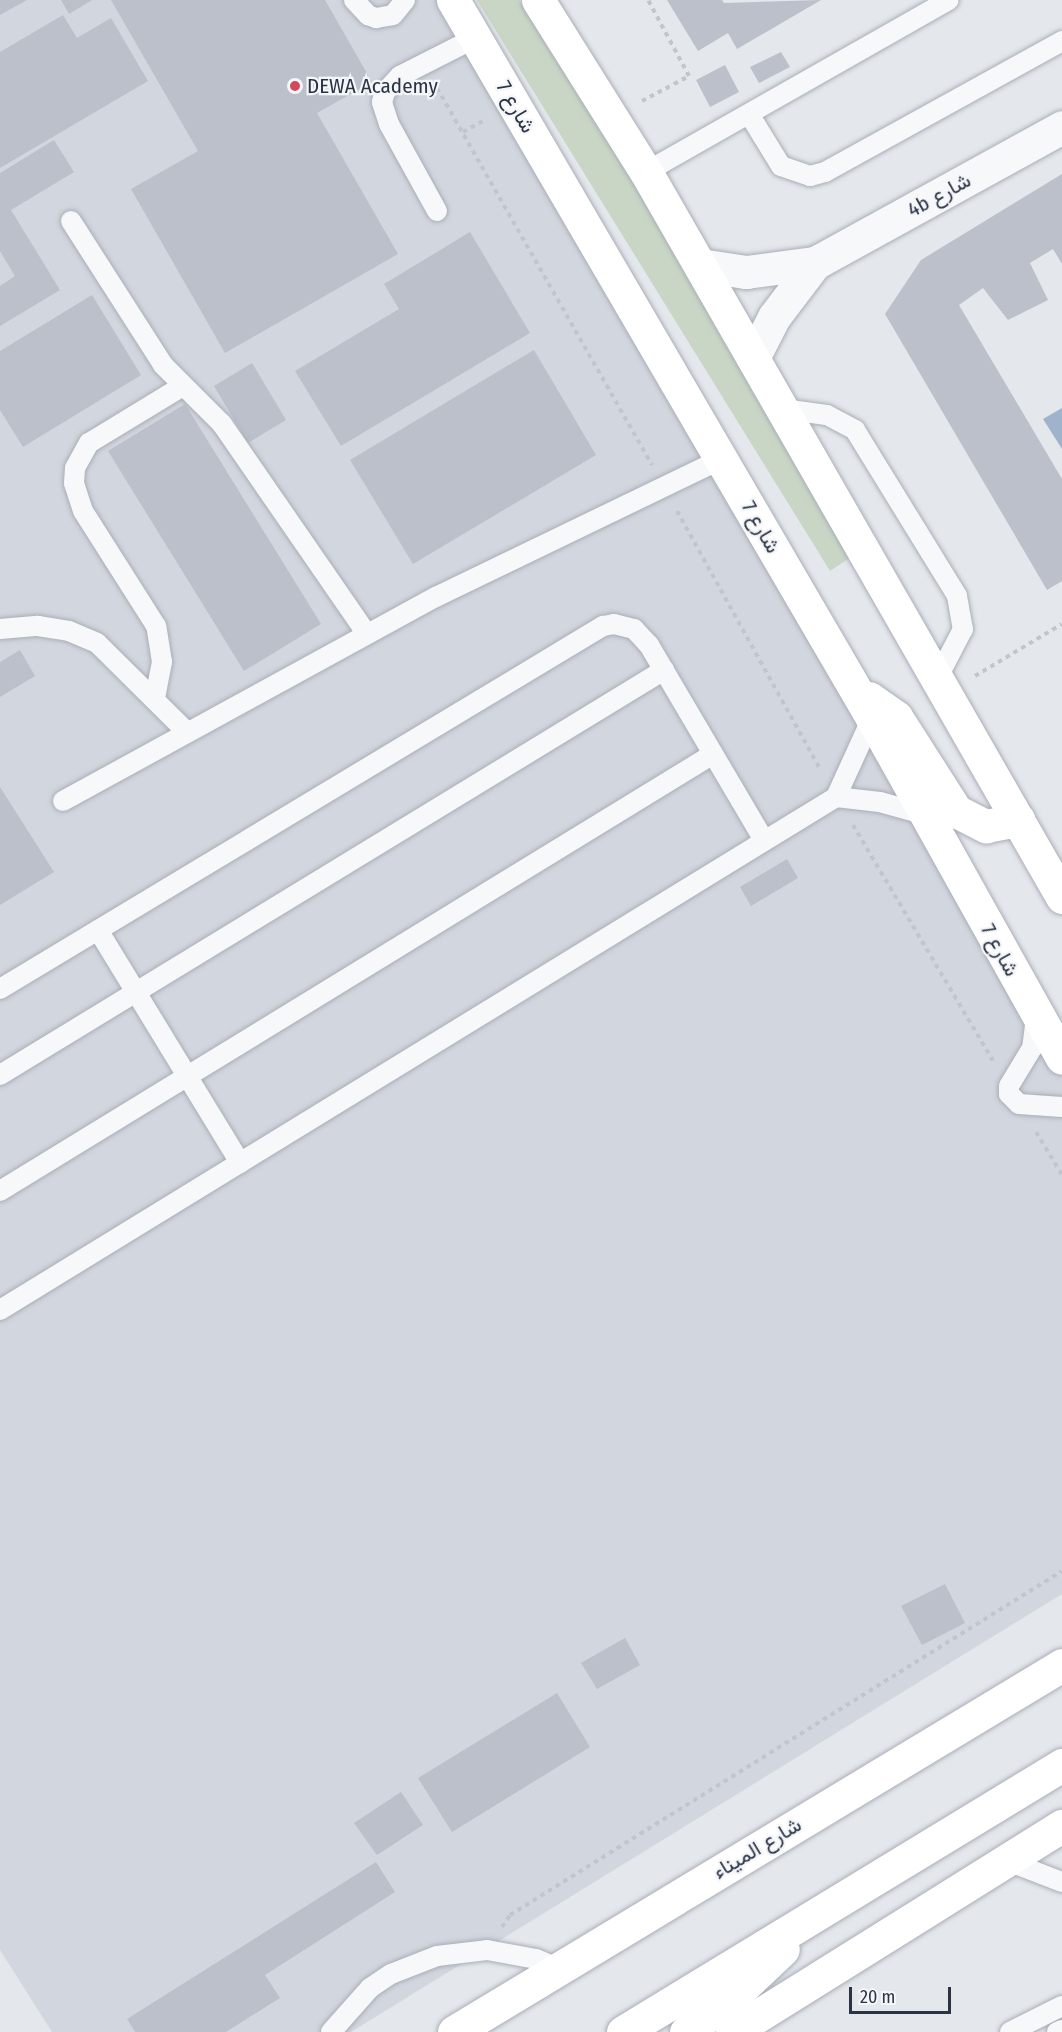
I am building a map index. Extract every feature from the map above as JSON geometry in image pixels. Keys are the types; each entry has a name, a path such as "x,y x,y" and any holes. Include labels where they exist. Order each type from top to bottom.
{"main road":[{"name":"شارع 7","path":"453,0 865,706 1062,1058"},
{"path":"538,0 646,172 1018,820 1059,885"},
{"path":"865,706 872,699 896,717 956,811 986,826 1018,820"},
{"name":"شارع الميناء","path":"454,2032 1062,1665"},
{"path":"622,2032 1062,1765"},
{"path":"732,2032 1062,1826"},
{"path":"686,2032 759,1973 812,1915"}],"street":[{"name":"4b شارع","path":"700,266 758,272 815,262 1062,127"},
{"name":"4b شارع","path":"753,358 774,317 815,262"}],"lane":[{"path":"354,0 368,15 385,18 400,9 405,0"},
{"path":"646,172 949,0"},
{"path":"437,211 388,124 382,102 391,83 475,38"},
{"path":"749,114 781,166 810,176 825,172 1062,41"},
{"path":"71,221 163,365 181,387 222,424 367,634"},
{"path":"155,698 162,662 156,626 83,511 74,483 75,468 89,443 181,387"},
{"path":"783,409 826,415 855,430 957,596 963,629 942,687"},
{"path":"63,801 367,634 663,486 722,459"},
{"path":"0,989 603,626 614,624 633,629 649,645 764,840"},
{"path":"2,625 38,626 69,631 97,643 187,732"},
{"path":"0,1075 664,670"},
{"path":"836,797 865,706"},
{"path":"0,1191 713,753"},
{"path":"0,1310 836,797 880,802 923,813"},
{"path":"98,930 240,1163"},
{"path":"1036,1014 1032,1048 1009,1086 1009,1094 1019,1104 1062,1107"},
{"path":"1005,1860 1062,1882"},
{"path":"331,2032 352,2005 392,1974 438,1956 488,1950 537,1959 560,1969"},
{"path":"1010,2032 1062,2006"},
{"path":"1058,2032 1062,2030"}],"path":[{"path":"423,64 663,486 836,797 1009,1086"},
{"path":"942,687 1062,624"},
{"path":"1019,1104 1062,1174"},
{"path":"488,1950 510,1914 1062,1571"}],"shaded area":[{"path":"0,0 447,0 1062,1075 1062,1594 351,2032 52,2032 0,1950"}],"green space":[{"path":"477,0 519,0 640,182 851,557 830,571"}],"water":[{"path":"1062,408 1062,449 1043,419"}],"building":[{"path":"0,0 27,0 0,15"},
{"path":"61,0 92,0 69,14"},
{"path":"111,0 325,0 372,82 317,113 398,254 225,353 131,189 198,151"},
{"path":"667,0 722,0 724,3 821,0 737,49 728,33 698,51"},
{"path":"63,15 77,38 111,18 148,81 0,168 0,52"},
{"path":"781,52 790,67 759,83 750,67"},
{"path":"725,65 739,92 710,107 696,80"},
{"path":"54,140 74,172 11,210 60,290 0,326 0,286 15,276 0,251 0,173"},
{"path":"1062,174 1062,264 1053,249 1030,263 1048,300 1008,320 983,288 959,305 1062,479 1062,581 1047,590 885,314 921,260"},
{"path":"470,232 530,333 341,446 295,371 399,309 384,284"},
{"path":"92,295 141,375 23,447 0,410 0,351"},
{"path":"534,350 596,455 413,564 350,460"},
{"path":"252,363 286,420 248,443 214,386"},
{"path":"185,404 321,624 244,671 108,451"},
{"path":"20,650 35,676 0,697 0,662"},
{"path":"0,787 54,872 0,905"},
{"path":"787,859 798,878 751,906 740,887"},
{"path":"945,1584 965,1623 922,1645 901,1606"},
{"path":"625,1638 640,1665 597,1689 581,1663"},
{"path":"557,1693 590,1747 452,1832 418,1778"},
{"path":"401,1792 423,1825 377,1855 354,1823"},
{"path":"376,1862 395,1892 265,1975 280,1998 226,2032 135,2032 127,2019"}],"place":[{"name":"DEWA Academy","path":"295,86"}]}
